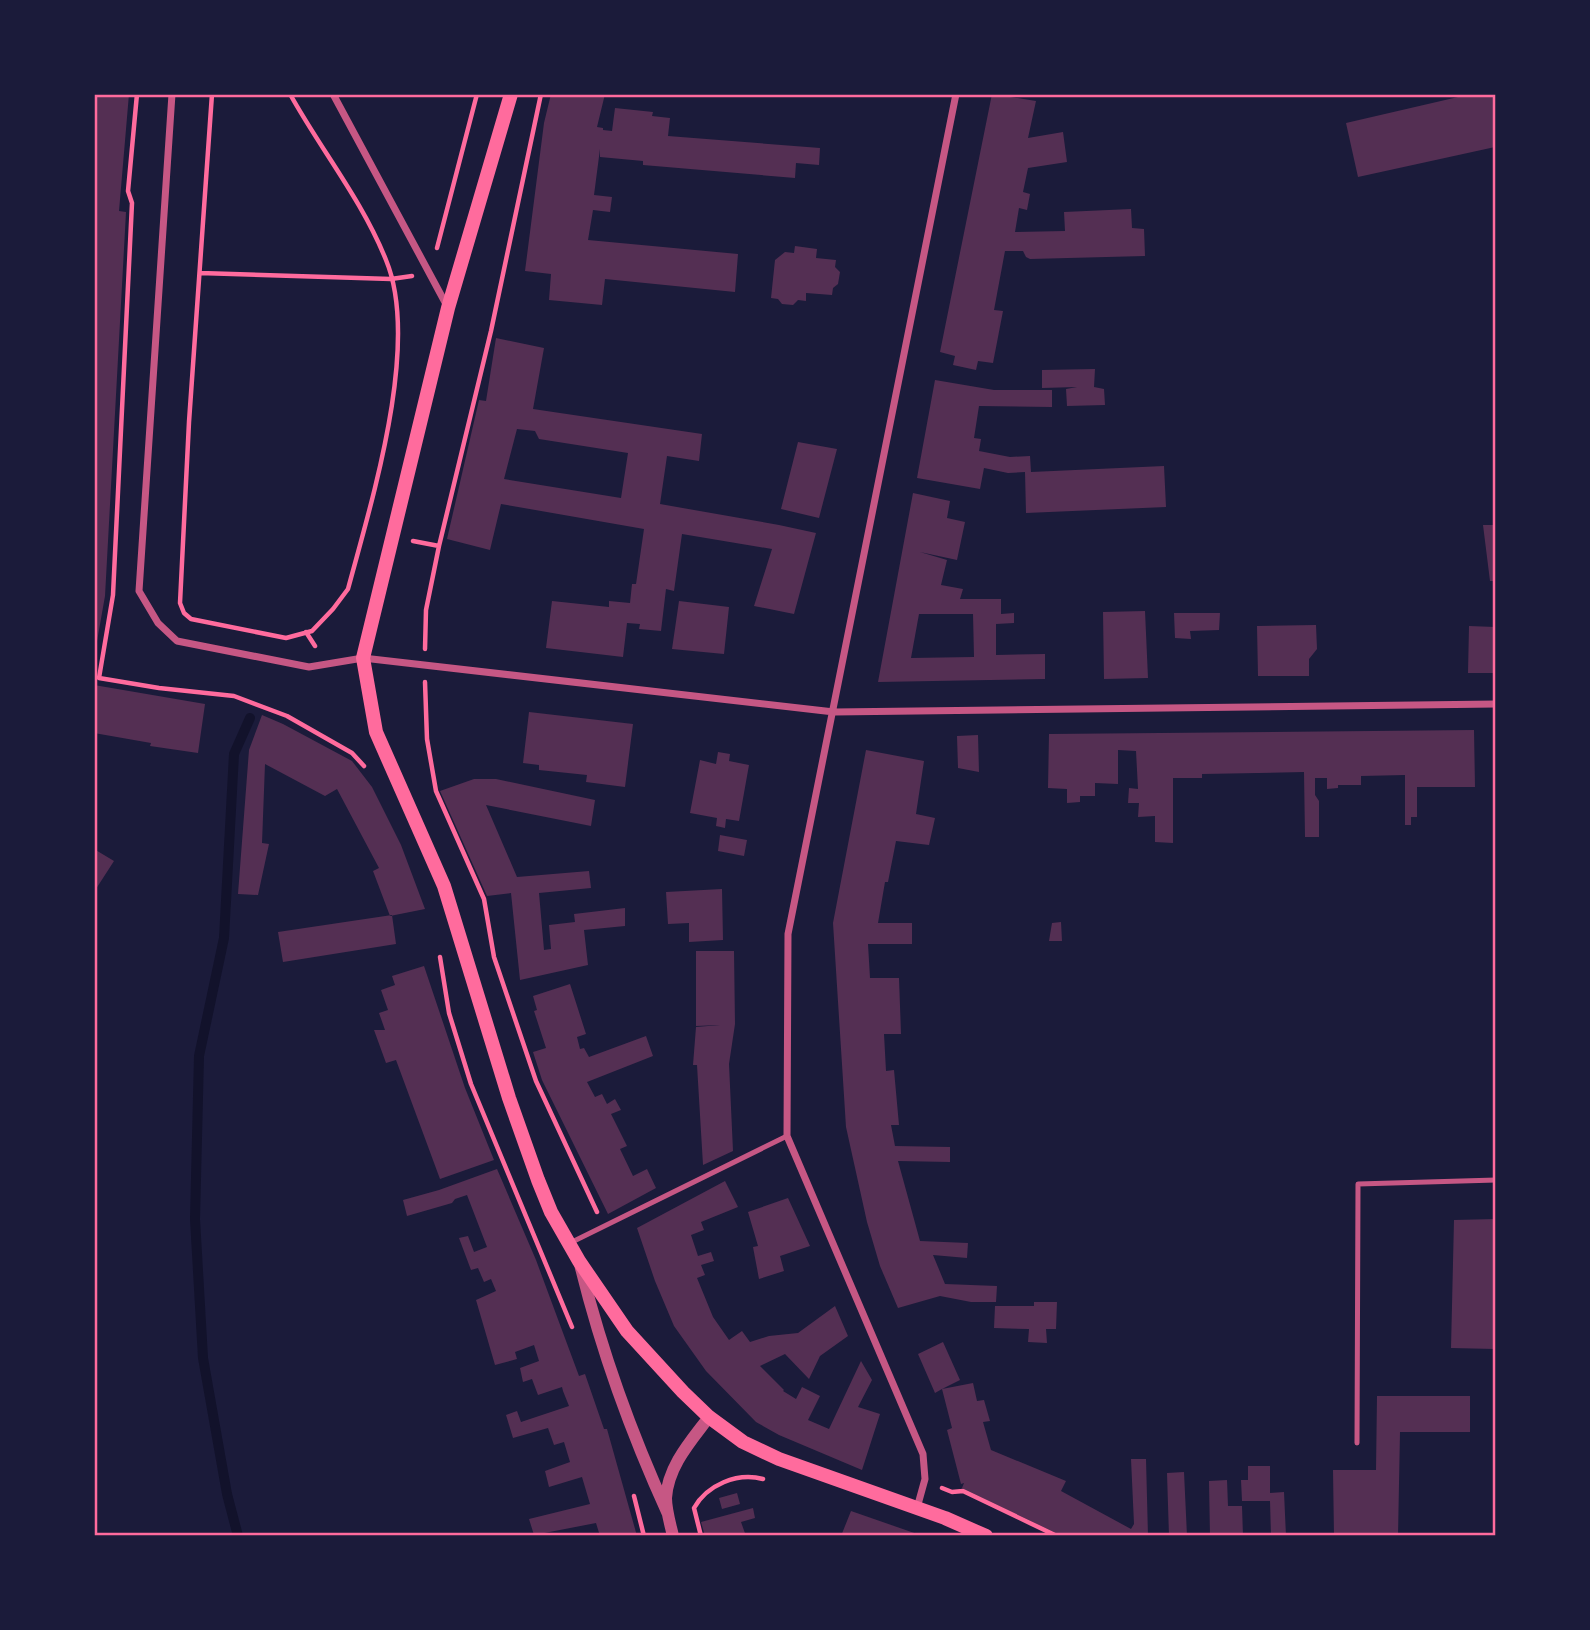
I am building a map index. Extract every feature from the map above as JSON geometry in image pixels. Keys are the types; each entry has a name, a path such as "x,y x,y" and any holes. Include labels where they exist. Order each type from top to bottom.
{"main road":[{"path":"511,94 448,308 362,658 376,733 444,887 527,1154 551,1212 579,1261 627,1331 658,1367 709,1417 743,1442 779,1459 986,1535"}],"street":[{"path":"172,94 139,591 158,623 177,641 309,667 362,658 834,712 1496,704"},
{"path":"333,94 448,308"},
{"path":"917,1508 924,1482 925,1464 920,1446 787,1136 789,934 957,94"},
{"path":"579,1261 601,1343 644,1463 668,1514"},
{"path":"673,1535 666,1500 668,1488 683,1451 709,1417"}],"lane":[{"path":"569,1244 787,1136"},
{"path":"1357,1443 1358,1184 1496,1180"}],"path":[{"path":"137,94 128,191 132,203 113,595 99,678 233,696 287,716 352,753 367,769"},
{"path":"212,94 189,422 180,603 184,613 191,619 286,638 312,631 348,589 389,425 399,309 388,262 369,223 289,94"},
{"path":"200,273 391,279 429,273 477,94"},
{"path":"413,541 439,547"},
{"path":"438,946 449,1013 471,1084 575,1333"},
{"path":"701,1535 694,1508 701,1497 712,1488 731,1480 757,1477 768,1481"},
{"path":"924,1482 952,1492 963,1491 1057,1535"},
{"path":"631,1485 644,1535"}],"building":[{"path":"94,94 129,94 119,211 126,212 105,596 96,647"},
{"path":"551,94 605,94 597,127 603,130 612,131 615,108 653,112 652,116 670,118 668,136 820,148 819,165 796,163 795,178 643,165 643,161 600,157 600,149 594,195 612,197 610,212 593,210 588,240 738,254 735,292 605,279 602,305 549,300 551,274 525,271 544,123"},
{"path":"992,94 1036,101 1028,138 1063,132 1067,162 1028,168 1023,192 1030,194 1027,210 1019,208 1015,232 1065,231 1064,212 1131,209 1132,228 1144,229 1145,256 1030,259 1023,251 1005,251 994,310 1003,311 993,363 978,361 976,370 953,365 955,356 940,352"},
{"path":"1471,94 1495,94 1495,147 1358,177 1346,123"},
{"path":"795,246 817,249 816,258 836,260 835,267 840,272 832,295 806,293 806,301 798,300 793,305 782,304 778,299 771,298 775,260 785,252 794,253"},
{"path":"496,338 544,348 533,409 702,434 699,461 667,456 660,504 816,533 794,614 754,606 772,549 682,534 674,591 666,589 661,631 639,629 640,624 627,623 623,657 546,648 552,601 609,607 609,601 630,603 632,584 636,584 644,529 501,504 490,550 447,539 479,400 486,401","holes":["517,429 535,431 539,439 628,453 621,498 504,479"]},
{"path":"1095,369 1094,387 1104,389 1105,405 1067,406 1066,389 1077,387 1042,388 1042,370"},
{"path":"935,380 994,390 1052,390 1052,407 979,406 974,438 981,439 979,451 1010,457 1030,456 1031,472 1164,466 1166,507 1026,513 1025,472 1008,473 984,468 980,489 917,478"},
{"path":"798,442 837,449 819,518 781,509"},
{"path":"913,493 950,501 947,518 965,522 957,560 920,552 947,560 941,585 963,589 960,599 1001,599 1001,614 1014,613 1014,623 996,624 996,655 1045,654 1045,679 878,682","holes":["919,614 973,614 974,657 911,658"]},
{"path":"1483,525 1495,525 1495,581 1490,581"},
{"path":"679,601 729,607 724,654 672,649"},
{"path":"1145,611 1148,678 1104,679 1103,612"},
{"path":"1174,613 1220,613 1219,630 1190,631 1191,639 1175,638"},
{"path":"1316,625 1317,649 1309,659 1309,676 1258,676 1257,626"},
{"path":"1469,626 1495,627 1495,673 1468,673"},
{"path":"94,685 205,704 198,753 150,746 151,743 94,733"},
{"path":"529,712 633,724 625,787 586,782 587,775 539,770 539,765 523,763"},
{"path":"262,715 352,761 372,787 401,845 425,909 390,916 373,871 379,868 337,789 325,796 265,764 262,843 269,844 258,895 238,894 249,750"},
{"path":"1474,730 1475,787 1417,787 1417,817 1411,817 1411,825 1405,825 1405,775 1361,776 1361,785 1338,785 1338,788 1327,789 1327,778 1315,778 1315,795 1319,801 1319,837 1305,837 1304,772 1202,774 1202,778 1173,778 1173,843 1155,842 1155,816 1138,817 1139,803 1128,803 1129,788 1138,789 1136,751 1118,750 1118,784 1095,783 1095,796 1080,796 1080,802 1067,803 1067,789 1048,788 1049,734"},
{"path":"978,735 979,772 958,768 957,736"},
{"path":"866,750 924,761 916,814 935,818 929,845 896,841 888,882 885,882 878,923 912,923 912,944 868,944 870,978 899,978 901,1034 884,1034 886,1071 894,1070 899,1125 891,1125 895,1146 950,1147 950,1162 898,1161 920,1241 968,1243 967,1258 933,1255 945,1284 997,1286 996,1302 971,1302 940,1296 898,1308 880,1266 867,1222 846,1127 833,923"},
{"path":"718,752 730,754 729,761 749,765 739,821 726,819 725,828 716,826 717,818 690,813 700,760 716,764"},
{"path":"474,779 496,779 595,800 591,826 486,805 517,877 589,871 591,888 539,893 544,950 551,949 549,925 575,922 574,914 625,908 625,926 584,930 588,965 520,980 511,893 487,896 440,791"},
{"path":"720,835 747,840 744,856 718,851"},
{"path":"94,849 114,861 94,892"},
{"path":"722,889 723,940 689,942 689,923 668,924 666,892"},
{"path":"392,915 396,944 283,962 278,932"},
{"path":"1061,922 1062,941 1049,941 1052,923"},
{"path":"696,951 734,951 735,1024 729,1064 733,1151 703,1165 697,1065 693,1065 696,1027 720,1025 696,1026"},
{"path":"424,966 465,1088 494,1160 440,1179 396,1060 386,1063 374,1030 385,1030 379,1013 388,1010 381,990 395,985 392,976"},
{"path":"570,984 586,1034 577,1037 580,1049 584,1048 589,1057 646,1036 653,1056 587,1082 595,1097 602,1094 607,1104 615,1099 621,1110 611,1114 627,1146 620,1149 633,1176 647,1169 656,1188 608,1214 542,1080 533,1052 546,1048 534,1011 537,1010 533,996"},
{"path":"497,1169 536,1260 579,1376 585,1374 604,1429 607,1429 637,1536 600,1536 596,1523 534,1535 529,1519 590,1504 582,1477 549,1487 545,1471 570,1462 564,1442 554,1445 548,1428 513,1438 506,1415 517,1411 521,1422 569,1406 562,1387 538,1395 532,1379 523,1382 520,1368 539,1361 534,1345 515,1352 517,1359 495,1365 476,1300 496,1291 491,1279 484,1282 478,1268 471,1270 459,1238 468,1236 474,1252 487,1247 467,1195 455,1199 452,1203 407,1216 403,1200"},
{"path":"725,1181 738,1207 701,1222 704,1230 691,1235 698,1256 711,1252 714,1261 701,1265 705,1275 697,1278 713,1317 729,1340 742,1331 750,1342 769,1336 798,1333 835,1306 848,1336 820,1356 809,1379 785,1354 760,1366 783,1391 796,1399 802,1387 820,1396 808,1420 829,1429 861,1361 872,1380 858,1407 880,1414 862,1470 779,1435 756,1422 706,1371 674,1326 637,1228"},
{"path":"788,1198 810,1246 780,1256 784,1271 759,1279 753,1247 758,1246 748,1212"},
{"path":"1495,1219 1495,1349 1451,1348 1454,1220"},
{"path":"1034,1302 1057,1302 1056,1329 1046,1329 1047,1343 1028,1342 1029,1329 994,1328 995,1306 1034,1306"},
{"path":"943,1342 960,1380 935,1393 918,1354"},
{"path":"973,1383 977,1401 984,1400 990,1421 983,1422 991,1450 1066,1481 1061,1491 1131,1529 1134,1524 1131,1459 1146,1459 1148,1536 1062,1536 962,1488 964,1483 961,1484 947,1430 952,1428 942,1389"},
{"path":"1377,1396 1470,1396 1470,1432 1400,1432 1398,1536 1334,1536 1333,1470 1376,1470"},
{"path":"1248,1466 1270,1466 1270,1493 1284,1492 1286,1536 1271,1536 1270,1501 1242,1501 1241,1480 1248,1480"},
{"path":"1184,1472 1187,1536 1169,1536 1167,1473"},
{"path":"1227,1480 1228,1506 1242,1506 1243,1536 1210,1536 1209,1481"},
{"path":"737,1493 740,1504 722,1509 719,1498"},
{"path":"753,1508 755,1518 741,1522 746,1536 705,1536 701,1522"},
{"path":"851,1511 920,1535 920,1536 841,1536"}],"waterway":[{"path":"238,1536 227,1494 203,1358 195,1219 199,1056 224,938 234,754 250,718"}]}
